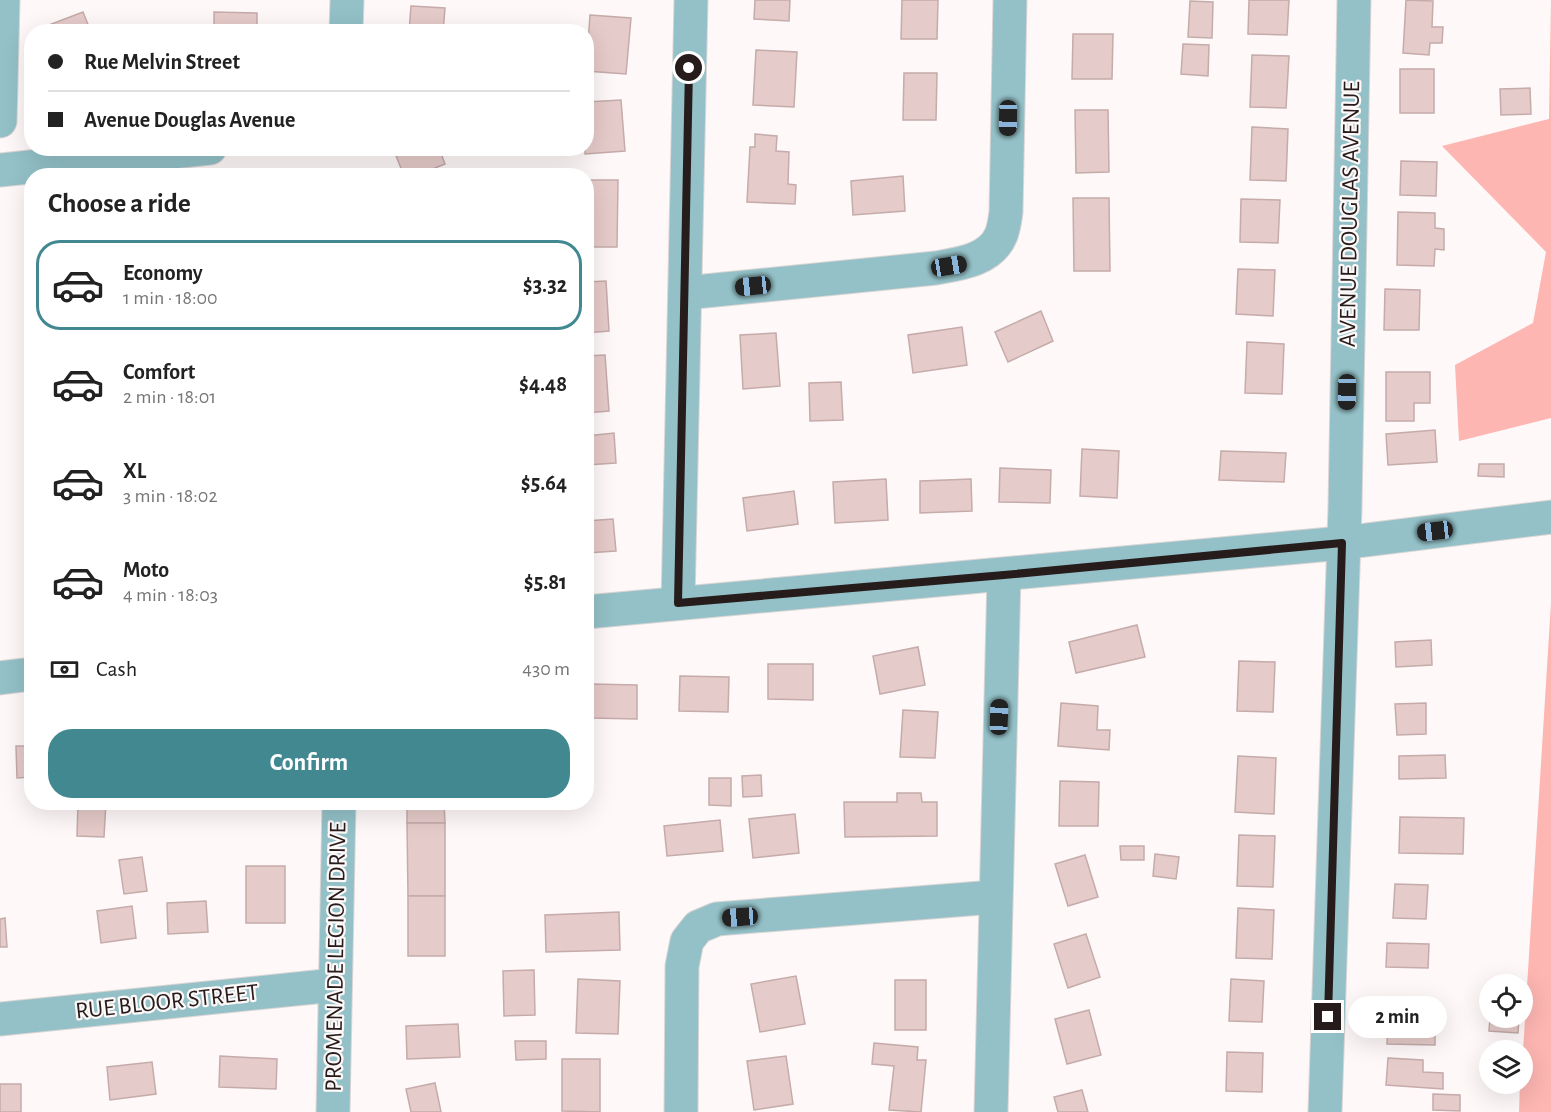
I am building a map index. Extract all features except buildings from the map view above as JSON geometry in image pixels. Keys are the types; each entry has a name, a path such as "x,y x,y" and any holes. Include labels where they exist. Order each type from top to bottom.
{"street":[{"path":"0,121 3,0"},
{"path":"346,24 347,0"},
{"path":"678,603 691,0"},
{"path":"685,293 936,268 962,264 985,255 1001,237 1006,212 1010,0"},
{"name":"AVENUE DOUGLAS AVENUE","path":"1325,1112 1342,543 1345,508 1354,0"},
{"path":"0,170 134,156"},
{"path":"594,611 1342,543 1551,517"},
{"path":"991,1112 994,897 1004,575"},
{"path":"0,678 24,676"},
{"name":"PROMENADE LEGION DRIVE","path":"333,1112 339,810"},
{"path":"681,1112 682,966 687,941 698,927 717,919 994,897"},
{"name":"RUE BLOOR STREET","path":"0,1019 335,986"}],"shaded area":[{"path":"1551,0 1551,418 1459,441 1455,365 1533,323 1546,252 1442,146 1549,119"},
{"path":"1551,603 1551,1112 1519,1112 1520,1094 1533,1094 1533,1040 1524,1040 1524,1028 1533,1028 1533,974 1528,974"}],"route":[{"path":"689,68 678,603 1342,543 1328,1017"}]}
